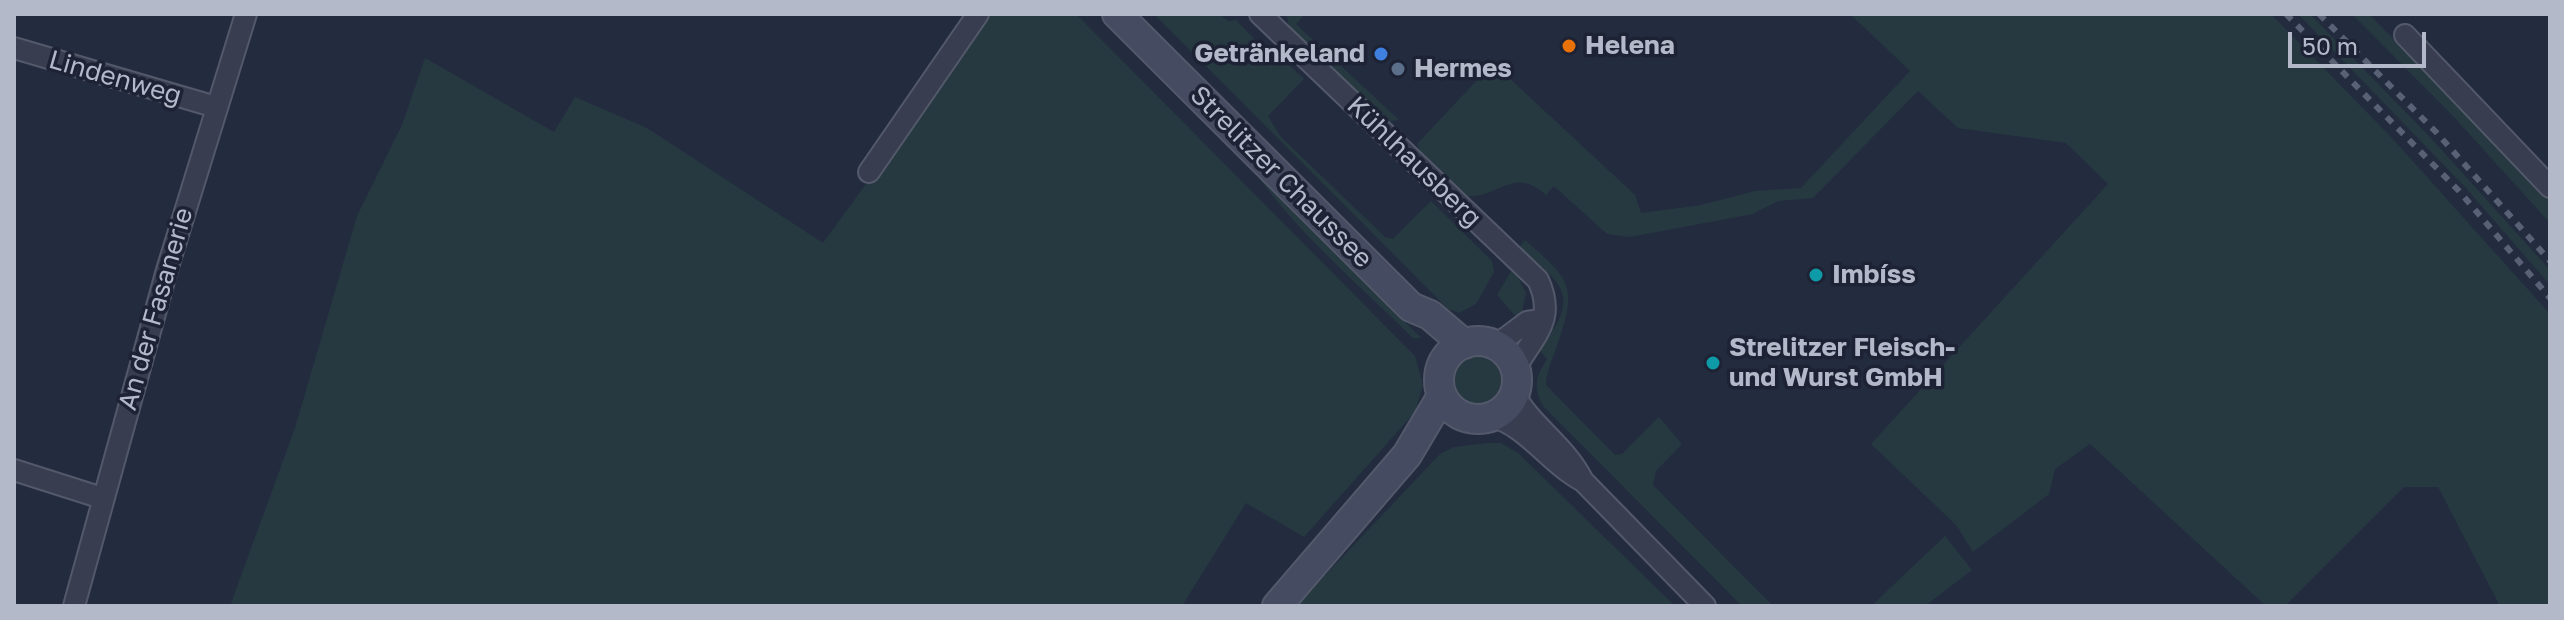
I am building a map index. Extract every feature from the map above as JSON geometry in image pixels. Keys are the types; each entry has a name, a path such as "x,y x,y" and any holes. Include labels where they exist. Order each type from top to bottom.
{"main road":[{"name":"Strelitzer Chaussee","path":"1117,14 1411,307 1430,315 1453,353"},
{"path":"1407,455 1478,416 1505,408 1514,381 1507,355 1495,346 1480,341 1453,353 1439,381 1442,396 1451,408 1478,416"},
{"path":"1277,606 1407,455 1442,396"}],"street":[{"name":"An der Fasanerie","path":"74,606 102,498 246,14"},
{"path":"869,172 978,14"},
{"name":"Kühlhausberg","path":"1260,14 1538,280 1545,302 1540,335 1514,381"},
{"path":"2405,35 2550,187"},
{"name":"Lindenweg","path":"14,48 216,107"},
{"path":"1495,346 1527,322 1541,320"},
{"path":"1514,381 1525,412 1573,461 1583,481 1705,606"},
{"path":"1478,416 1513,426 1563,471 1583,481"},
{"path":"14,470 102,498"}],"shaded area":[{"path":"984,14 1076,14 1415,356 1423,385 1415,412 1304,537 1246,503 1182,606 230,606 295,428 357,216 402,125 425,58 554,132 575,97 647,128 823,243 922,107"},
{"path":"1154,14 1219,14 1228,21 1236,20 1279,65 1285,61 1304,79 1268,116 1280,136 1385,237 1393,239 1431,201 1492,261 1494,272 1476,304 1459,313 1448,309"},
{"path":"1286,14 1305,14 1296,24 1399,120 1385,122 1290,29"},
{"path":"1850,14 2271,14 2392,138 2550,314 2550,606 2500,606 2438,487 2404,487 2285,606 2266,606 2090,444 2055,469 2049,494 1973,552 1956,525 1871,444 2108,184 2066,143 1958,128 1918,91 1813,198 1778,201 1753,214 1630,237 1607,234 1554,186 1546,195 1524,183 1515,183 1478,196 1466,196 1422,156 1417,144 1493,63 1635,195 1641,213 1701,205 1755,191 1801,188 1910,71"},
{"path":"2298,14 2310,14 2430,137 2550,270 2550,285 2465,187"},
{"path":"2352,14 2369,14 2550,200 2550,223 2453,116"},
{"path":"1252,168 1421,338 1413,338 1328,257 1288,214"},
{"path":"1525,240 1553,266 1567,287 1567,312 1546,385 1615,455 1622,454 1659,417 1682,444 1656,471 1653,485 1773,606 1742,606 1544,407 1537,383 1547,359 1539,350 1552,332 1564,304 1557,283 1519,247"},
{"path":"1513,268 1526,293 1520,321 1497,295"},
{"path":"1478,357 1487,358 1494,364 1500,371 1500,389 1494,396 1487,402 1478,403 1469,402 1462,396 1456,389 1455,380 1456,371 1462,364 1469,358"},
{"path":"1501,443 1518,453 1675,606 1296,606 1440,454 1454,447"},
{"path":"1945,536 1972,570 1925,606 1871,606"}],"railway":[{"path":"2286,14 2459,191 2550,298"},
{"path":"2319,14 2436,132 2550,261"}],"place":[{"name":"Helena","path":"1569,46"},
{"name":"Getränkeland","path":"1381,54"},
{"name":"Hermes","path":"1398,69"},
{"name":"Imbíss","path":"1816,275"},
{"name":"Strelitzer Fleisch- und Wurst GmbH","path":"1713,363"}]}
